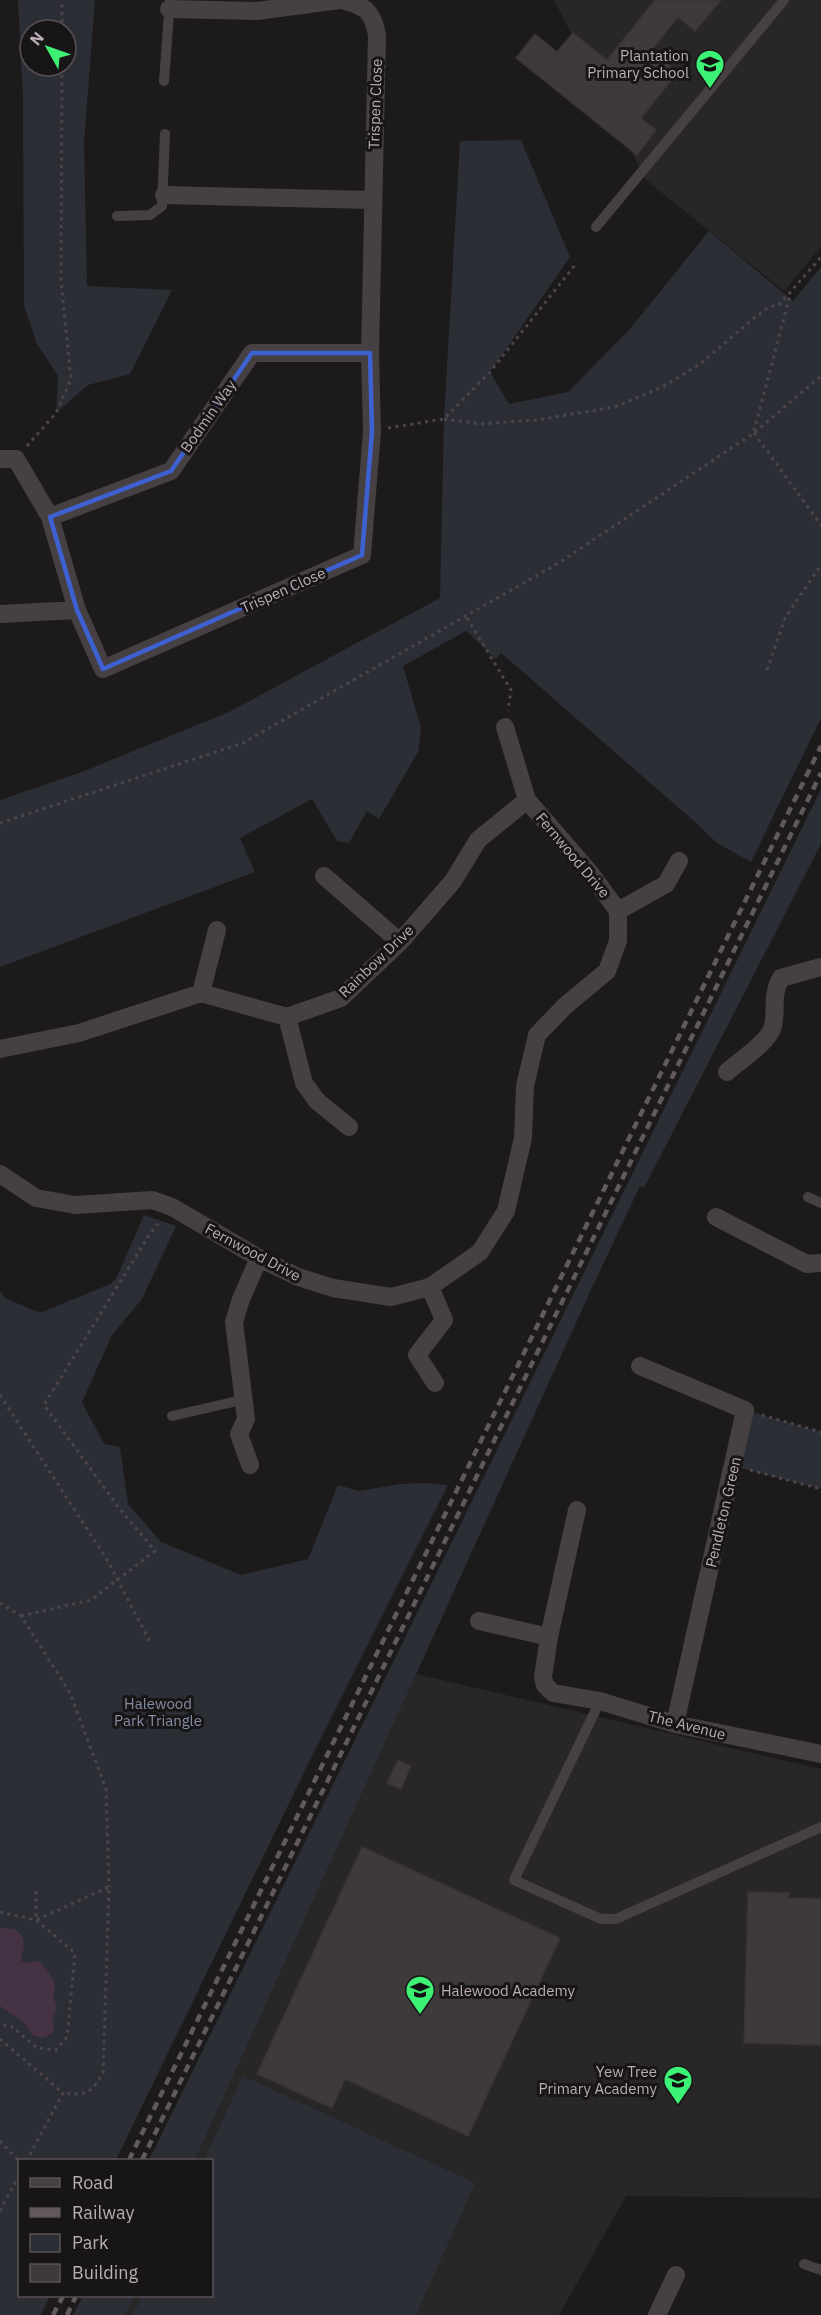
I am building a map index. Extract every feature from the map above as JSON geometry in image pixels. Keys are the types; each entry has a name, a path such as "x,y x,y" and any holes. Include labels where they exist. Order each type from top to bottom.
{"street":[{"path":"169,4 257,11 340,0"},
{"name":"Trispen Close","path":"8,459 50,516 77,610 103,669 363,555 372,431 370,353 376,35 374,21 367,11 357,3 340,0"},
{"path":"164,195 372,200"},
{"name":"Bodmin Way","path":"50,516 171,471 252,353 370,353"},
{"path":"0,614 77,610"},
{"path":"505,727 527,800"},
{"name":"Fernwood Drive","path":"0,1174 36,1198 75,1205 152,1200 172,1207 259,1258 298,1277 333,1288 391,1297 430,1287 480,1252 507,1211 523,1138 525,1086 537,1035 565,1006 607,971 618,940 618,911 591,874 527,800"},
{"name":"Rainbow Drive","path":"287,1017 341,998 400,942 453,881 478,840 527,800"},
{"name":"Fernwood Drive","path":"618,911 666,884 679,861"},
{"path":"324,876 400,942"},
{"path":"201,993 218,930"},
{"path":"727,1072 764,1040 772,1029 775,988 781,978 821,967"},
{"path":"0,1049 79,1033 201,993 287,1017 304,1083 316,1101 349,1127"},
{"path":"716,1217 807,1264 821,1263"},
{"path":"250,1465 239,1434 246,1419 234,1322 241,1299 259,1258"},
{"path":"430,1287 444,1320 417,1355 435,1383"},
{"path":"640,1366 745,1410"},
{"name":"Pendleton Green","path":"675,1724 745,1410"},
{"path":"479,1621 549,1637 577,1510"},
{"name":"The Avenue","path":"549,1637 543,1677 545,1685 553,1693 600,1701 675,1724 821,1754"},
{"path":"657,2315 676,2275"}],"lane":[{"path":"596,227 784,0"},
{"path":"164,81 169,4"},
{"path":"117,216 150,215 162,206 165,134"},
{"path":"807,1197 821,1203"},
{"path":"172,1416 242,1400"},
{"path":"600,1701 514,1880 601,1919 610,1920 657,1902 821,1827"},
{"path":"804,2264 821,2270"}],"path":[{"path":"62,0 62,18"},
{"path":"8,459 56,413 71,379 61,280 62,78"},
{"path":"372,431 444,419 480,424 536,420 615,407 664,386 700,364 769,307 779,305 821,257"},
{"path":"444,419 490,372 574,265"},
{"path":"754,433 790,294"},
{"path":"0,823 243,743 467,618 557,564 754,433 821,376"},
{"path":"754,433 821,525"},
{"path":"767,670 785,618 821,565"},
{"path":"467,618 511,690 505,727"},
{"path":"21,1616 91,1600 155,1551 120,1508 44,1405 150,1235"},
{"path":"0,1395 118,1579 150,1642"},
{"path":"745,1410 821,1432"},
{"path":"733,1466 821,1489"},
{"path":"0,1603 21,1616 70,1693 106,1789 109,1887 103,2073 93,2089 81,2096 63,2093 0,2039"},
{"path":"36,1920 109,1887"},
{"path":"36,1891 36,1920"},
{"path":"0,1912 36,1920 75,1953 67,2037 56,2050 37,2048 10,2025 0,2026"},
{"path":"28,2159 63,2093"},
{"path":"0,2141 18,2160"},
{"path":"0,2211 18,2178"}],"highlighted area":[{"path":"252,353 370,353 372,431 362,555 103,669 77,610 50,517 171,471"}],"shaded area":[{"name":"Plantation Primary School","path":"554,0 821,0 821,247 784,291 646,180"},
{"name":"Halewood Academy","path":"416,1674 821,1769 821,2198 626,2196 559,2315 125,2315 134,2297 213,2297 213,2159 195,2159"},
{"path":"0,1928 14,1929 22,1935 24,1945 21,1961 25,1963 39,1961 55,1984 53,1996 57,2007 52,2021 55,2031 44,2038 33,2036 24,2023 0,2006"}],"green space":[{"path":"18,0 95,0 84,143 87,286 172,290 130,374 88,385 56,413 58,376 37,344 24,306 22,78 78,78 78,18 19,18"},
{"path":"521,140 570,257 490,372 509,404 568,392 629,330 709,231 793,301 821,267 821,718 751,862 717,843 501,653 496,659 466,631 403,666 421,728 418,752 379,819 367,811 349,843 337,841 312,799 240,838 255,872 0,967 0,800 82,772 231,711 440,598 444,419 460,141"},
{"path":"821,789 821,844 644,1188 640,1186 195,2159 149,2159"},
{"name":"Halewood Park Triangle","path":"144,1215 176,1226 142,1299 112,1335 82,1402 104,1444 120,1447 128,1504 161,1542 241,1575 308,1559 338,1485 359,1491 400,1484 448,1485 314,1752 116,2159 18,2159 18,2297 50,2297 41,2315 0,2315 0,1291 5,1298 40,1313 110,1284 116,1279"},
{"path":"745,1410 821,1432 821,1489 733,1466"},
{"path":"243,2076 475,2183 416,2315 133,2315 142,2297 213,2297 213,2159 204,2159"},
{"path":"82,2297 134,2297 125,2315 73,2315"}],"building":[{"path":"655,0 721,0 695,31 678,17 651,51 678,72 641,118 656,130 637,155 516,58 535,34 557,52 573,33 607,60"},
{"path":"398,1760 411,1766 401,1789 387,1783"},
{"path":"362,1847 560,1938 468,2136 345,2079 332,2108 257,2074"},
{"path":"748,1892 789,1893 788,1898 821,1899 821,2045 744,2043"}],"railway":[{"path":"129,2159 821,746"},
{"path":"142,2159 821,773"},
{"path":"53,2315 62,2297"},
{"path":"67,2315 76,2297"}],"place":[{"name":"Plantation Primary School","path":"710,90"},
{"name":"Halewood Academy","path":"420,2016"},
{"name":"Yew Tree Primary Academy","path":"678,2106"}]}
